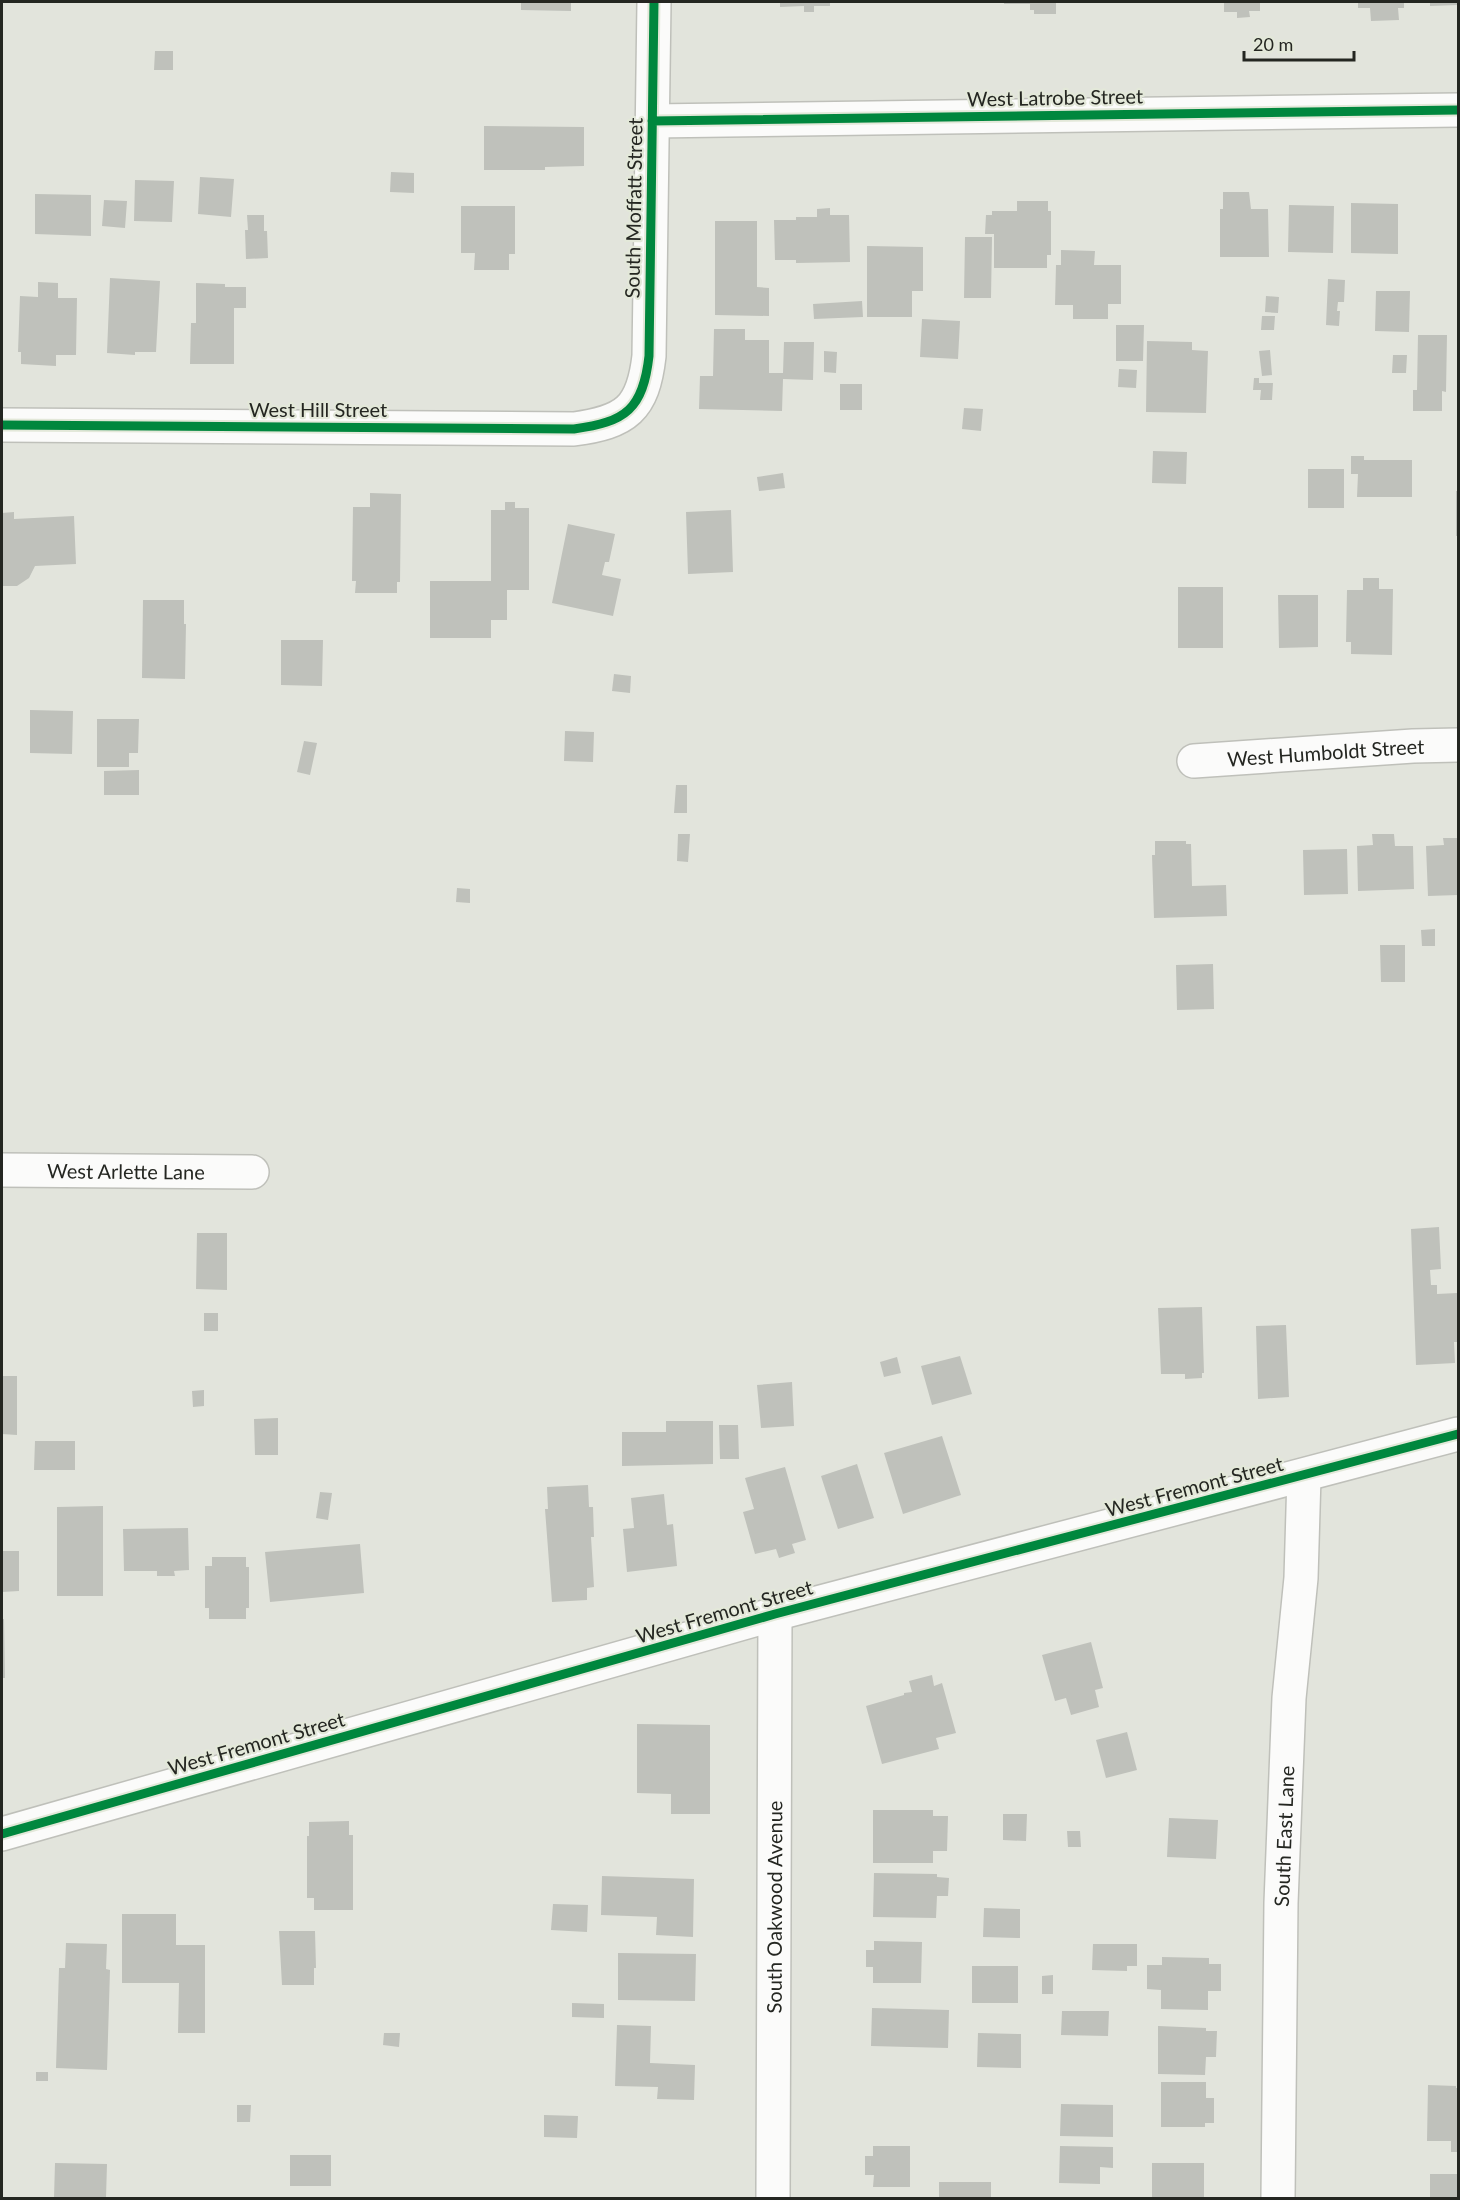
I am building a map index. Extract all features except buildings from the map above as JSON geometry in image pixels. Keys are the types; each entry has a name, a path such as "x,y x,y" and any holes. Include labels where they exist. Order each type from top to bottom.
{"street":[{"name":"South Moffatt Street","path":"631,410 642,394 649,356 654,2"},
{"name":"West Latrobe Street","path":"652,121 1458,110"},
{"name":"West Hill Street","path":"2,425 574,429 607,422 631,410"},
{"name":"West Humboldt Street","path":"1194,761 1458,745"},
{"name":"West Arlette Lane","path":"2,1170 252,1172"},
{"name":"West Fremont Street","path":"2,1834 775,1614 1458,1434"},
{"name":"South East Lane","path":"1278,2199 1281,1903 1285,1784 1289,1698 1300,1578 1304,1476"},
{"name":"South Oakwood Avenue","path":"773,2199 775,1614"}],"cycle path":[{"path":"2,425 574,429 619,417 629,410 642,389 649,356 654,2"},
{"path":"652,121 1458,110"},
{"path":"2,1834 775,1614 1458,1434"}]}
